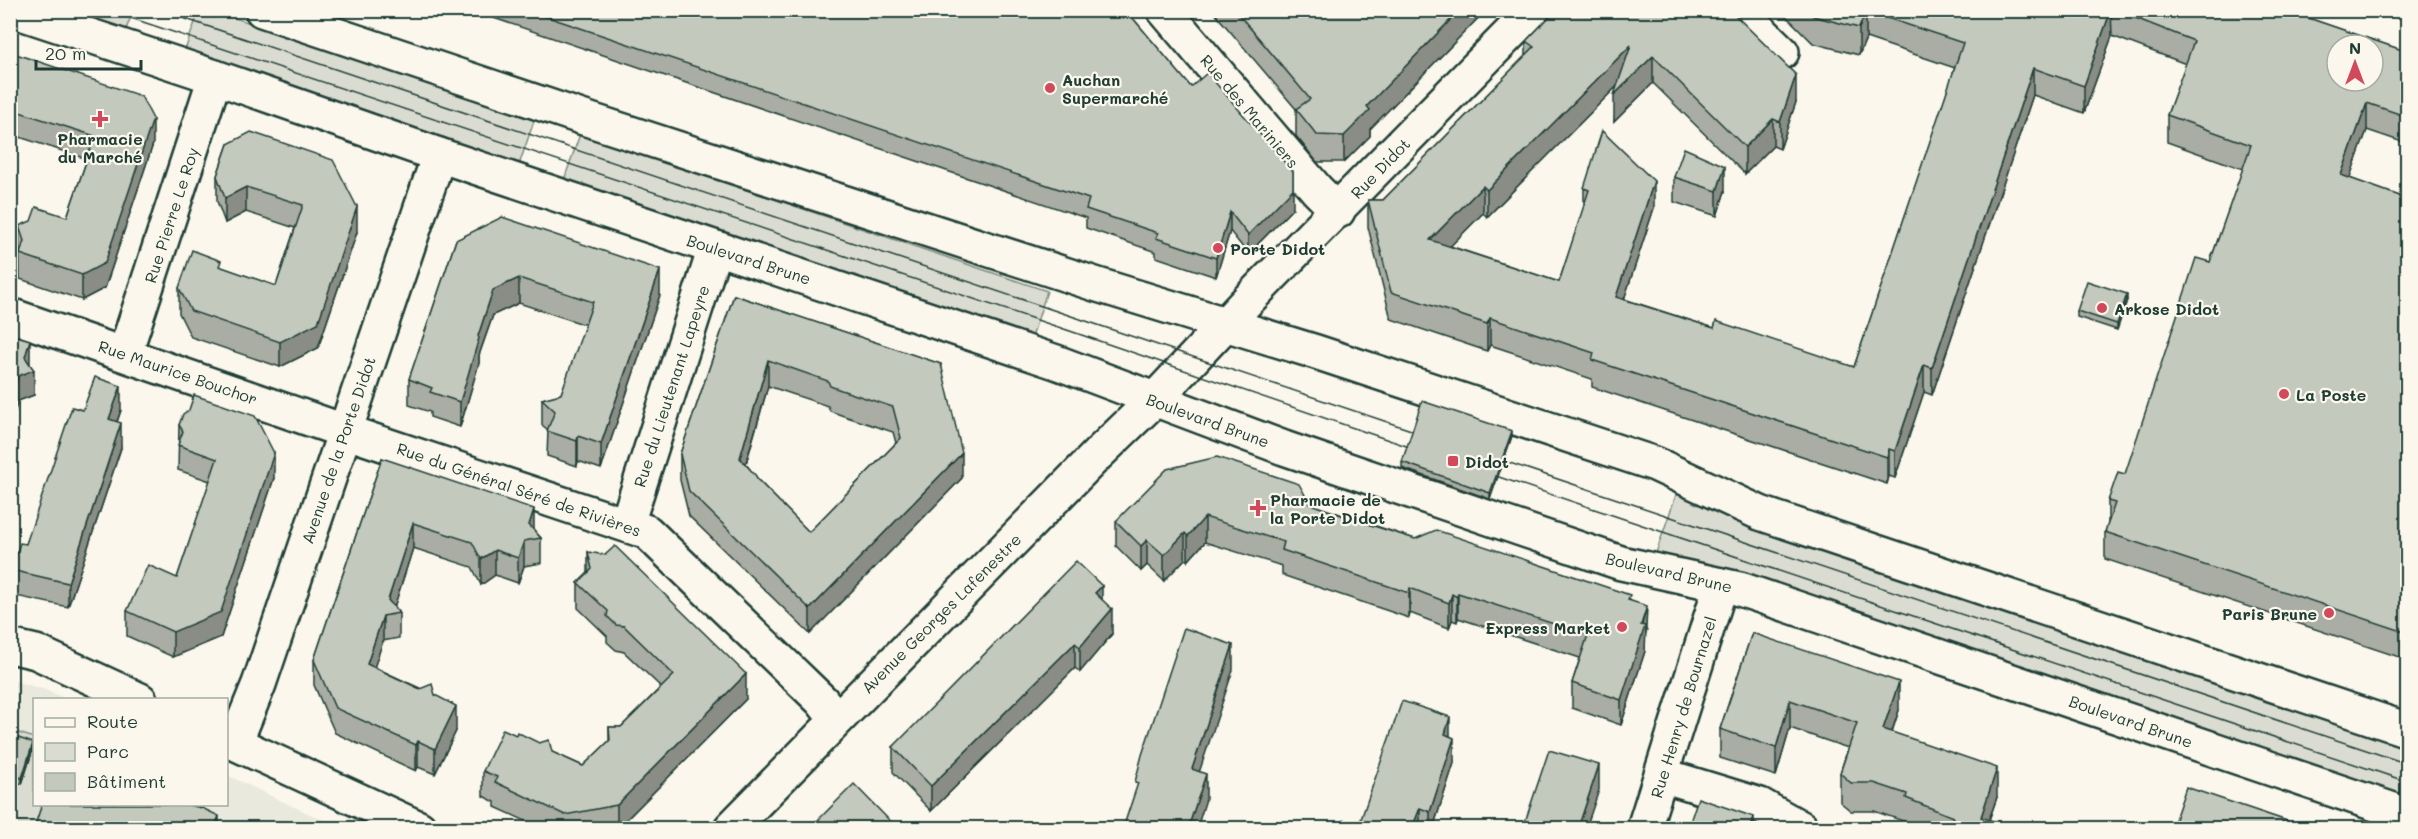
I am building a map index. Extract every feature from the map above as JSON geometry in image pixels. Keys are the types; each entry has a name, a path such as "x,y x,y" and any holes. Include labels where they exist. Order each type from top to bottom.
{"main road":[{"name":"Boulevard Brune","path":"12,10 1056,362 1284,448 1621,563 1751,593 2408,815"},
{"path":"262,10 578,116 1316,352 1655,464 1760,513 2408,730"},
{"name":"Rue des Mariniers","path":"1164,10 1317,190 1338,211"},
{"name":"Rue Didot","path":"1154,400 1533,10"},
{"path":"1739,10 1782,52"},
{"name":"Rue Pierre Le Roy","path":"125,353 215,77"},
{"name":"Avenue de la Porte Didot","path":"231,741 259,684 439,155"},
{"name":"Rue du Lieutenant Lapeyre","path":"627,524 715,248"},
{"name":"Rue Maurice Bouchor","path":"10,315 125,353 344,431"},
{"name":"Avenue Georges Lafenestre","path":"730,828 1154,400"},
{"name":"Rue du Général Séré de Rivières","path":"344,431 647,532 822,701 836,719"},
{"name":"Rue Henry de Bournazel","path":"1644,828 1721,585"},
{"path":"10,646 36,652 138,698"},
{"path":"231,741 419,828"},
{"path":"1662,775 1760,806 1802,828"}],"shaded area":[{"path":"11,680 46,690 64,698 33,698 33,738 11,730"},
{"path":"228,775 341,828 232,828 183,806 228,806"}],"green space":[{"path":"61,11 133,11 125,32"},
{"path":"199,11 214,11 535,118 519,165 184,53"},
{"path":"580,134 1047,291 1032,337 564,180"},
{"path":"1677,492 1775,535 2407,747 2407,799 1655,556"},
{"path":"10,730 33,738 33,806 183,806 232,828 11,828"}],"building":[{"path":"527,10 1126,10 1191,87 1207,73 1293,172 1293,189 1248,235 1230,212 1216,258 1156,238 1158,233 1086,209 1089,199"},
{"path":"1235,10 1326,10 1327,12 1328,10 1460,10 1367,106 1370,110 1344,136 1317,135 1296,109 1310,99"},
{"path":"1556,10 1730,10 1796,75 1780,122 1773,119 1745,147 1653,56 1614,95 1631,45 1487,190 1483,186 1430,240 1559,282 1589,190 1584,188 1602,131 1654,181 1616,297 1714,328 1716,321 1854,367 1963,43 1866,11 1859,28 1813,16 1808,10 2111,10 2084,86 2033,68 1932,368 1924,365 1895,451 1889,449 1887,457 1592,360 1594,353 1490,318 1487,324 1391,292 1368,200 1383,200 1534,47 1526,41"},
{"name":"La Poste","path":"2115,10 2285,10 2352,33 2325,33 2325,93 2385,93 2385,44 2408,52 2408,117 2367,103 2341,175 2408,199 2408,633 2105,532 2115,503 2108,501 2118,472 2125,474 2196,258 2210,262 2251,145 2167,115 2194,41"},
{"path":"10,52 141,96 153,119 105,263 82,275 20,254 24,241 19,226 31,221 36,207 67,217 95,136 10,109"},
{"path":"251,132 333,160 357,207 318,323 280,342 191,311 179,288 192,250 221,261 219,266 276,286 303,205 246,187 225,198 217,176 228,144"},
{"path":"1684,148 1725,166 1717,191 1674,177"},
{"path":"502,217 660,270 601,444 578,436 577,441 547,431 555,411 542,399 561,394 593,302 519,278 493,290 460,402 430,392 432,388 409,379 456,240"},
{"name":"Arkose Didot","path":"2087,281 2127,294 2117,324 2077,311"},
{"path":"734,295 941,364 962,453 810,609 689,491 680,454","holes":["768,360 828,381 830,386 893,407 901,438 809,532 757,479 740,458"]},
{"path":"10,334 30,340 25,357 34,370 18,376 13,391 10,390"},
{"path":"95,377 121,386 109,419 121,423 68,583 11,570 20,543 26,544 72,407 83,410"},
{"path":"194,395 255,416 274,453 221,612 173,632 127,611 148,565 177,578 217,459 178,445 183,431 179,425 183,414 189,410"},
{"path":"1422,401 1512,431 1490,493 1402,462"},
{"path":"1217,457 1299,484 1310,504 1361,522 1415,539 1436,530 1630,595 1628,600 1647,606 1641,625 1645,626 1621,700 1572,683 1588,635 1458,593 1457,597 1452,594 1449,603 1410,588 1409,593 1282,550 1284,542 1205,517 1188,536 1185,533 1164,555 1147,540 1141,546 1116,521 1167,469"},
{"path":"382,458 534,509 529,525 541,538 524,541 518,558 495,550 481,559 472,542 413,523 388,600 399,613 383,616 367,664 420,689 432,684 435,695 456,706 435,749 418,741 416,745 335,708 314,660"},
{"path":"615,546 746,674 617,805 565,815 495,782 497,777 483,771 503,729 516,735 517,732 539,743 549,740 552,752 583,766 610,740 609,727 621,727 674,675 624,626 616,625 607,616 608,611 578,583 592,569 588,552 605,555"},
{"path":"1076,561 1102,586 1095,593 1112,609 1080,647 1075,643 931,786 893,747"},
{"path":"1184,628 1233,645 1192,769 1206,774 1188,828 1123,828 1138,783 1135,782 1142,755"},
{"path":"1752,633 1899,682 1883,729 1997,768 1981,817 2014,828 1950,828 1953,817 1906,798 1907,794 1874,783 1851,783 1840,773 1857,723 1790,700 1776,748 1720,729"},
{"path":"1402,701 1450,717 1445,734 1454,738 1430,812 1420,808 1412,828 1341,828 1344,820 1359,825"},
{"path":"10,735 33,743 22,778 10,774"},
{"path":"1549,750 1599,765 1578,828 1523,828"},
{"path":"854,784 891,822 885,828 810,828"},
{"path":"2186,787 2302,826 2301,828 2172,828"},
{"path":"1698,798 1754,817 1750,828 1688,828"},
{"path":"41,806 193,806 219,816 214,828 34,828"}],"tram line":[{"path":"107,10 1067,330 1421,451"},
{"path":"159,10 1429,436"},
{"path":"1489,456 2408,764"},
{"path":"1481,471 2408,782"}],"place":[{"name":"Auchan Supermarché","path":"1050,88"},
{"name":"Pharmacie du Marché","path":"100,119"},
{"name":"Porte Didot","path":"1218,248"},
{"name":"Arkose Didot","path":"2102,308"},
{"name":"La Poste","path":"2284,394"},
{"name":"Didot","path":"1453,461"},
{"name":"Pharmacie de la Porte Didot","path":"1258,508"},
{"name":"Paris Brune","path":"2329,613"},
{"name":"Express Market","path":"1622,627"}]}
